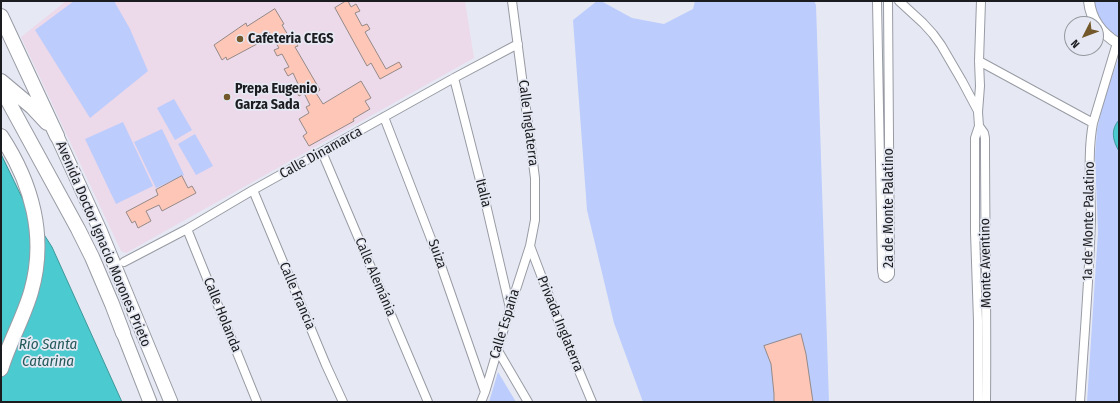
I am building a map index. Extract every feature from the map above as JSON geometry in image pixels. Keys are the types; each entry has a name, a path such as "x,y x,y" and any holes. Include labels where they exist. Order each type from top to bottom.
{"highway":[{"path":"1,16 57,136"},
{"name":"Avenida Doctor Ignacio Morones Prieto","path":"1,81 32,107 57,136"},
{"path":"1,88 92,257 123,333"},
{"path":"1,110 78,249 112,320 123,333"},
{"path":"1,136 20,170 28,191 35,214 38,242 37,266 31,292 1,369"}],"main road":[{"name":"Avenida Doctor Ignacio Morones Prieto","path":"57,136 100,230 171,402"},
{"name":"Avenida Doctor Ignacio Morones Prieto","path":"123,333 150,402"}],"street":[{"name":"Calle Inglaterra","path":"512,1 536,178 535,220 530,246"},
{"name":"2a de Monte Palatino","path":"877,1 882,270 883,276 886,278 890,274 888,1"},
{"path":"899,1 923,23 941,45 978,112"},
{"name":"Monte Aventino","path":"978,402 978,320 974,232 975,138 979,126 978,112 980,86 979,61 981,1"},
{"path":"1088,1 1092,15 1099,28 1104,34 1118,43"},
{"name":"1a de Monte Palatino","path":"1080,402 1091,220 1090,150 1093,123 1118,43"},
{"name":"Calle Dinamarca","path":"124,262 187,229 253,190 518,44"},
{"path":"979,61 1093,123"},
{"name":"Italia","path":"454,78 484,196 510,308"},
{"path":"962,81 971,87 977,88 980,86"},
{"name":"Suiza","path":"384,117 438,257 485,392"},
{"name":"Monte Aventino","path":"979,126 984,133 985,138 986,402"},
{"name":"Calle Alemánia","path":"322,152 428,402"},
{"name":"Calle Francia","path":"253,190 343,402"},
{"name":"Calle Holanda","path":"187,229 257,402"},
{"name":"Calle España","path":"481,402 530,246"},
{"name":"Privada Inglaterra","path":"530,246 561,328 592,402"},
{"path":"497,349 528,402"}],"shaded area":[{"name":"Prepa Eugenio Garza Sada","path":"66,1 465,1 474,58 126,253 121,251 21,37"},
{"path":"74,1 114,1 130,29 148,71 90,118 35,30"},
{"path":"597,1 601,1 632,18 664,24 693,9 695,1 814,1 816,5 829,402 643,402 614,323 587,210 573,20"},
{"path":"1093,1 1119,1 1119,39 1108,31 1104,26 1104,16 1098,16"},
{"path":"1119,56 1119,402 1087,402 1098,232 1095,156 1097,130 1103,103"},
{"path":"174,99 192,130 175,140 157,108"},
{"path":"123,122 153,186 116,204 85,139"},
{"path":"162,129 184,175 156,188 134,142"},
{"path":"195,134 213,166 196,175 178,144"},
{"path":"498,372 516,402 489,402"}],"water":[{"path":"1119,120 1119,151 1115,143 1113,132"},
{"name":"Río Santa Catarina","path":"1,154 27,208 52,247 122,402 1,402"}],"building":[{"path":"348,1 351,7 356,4 360,11 355,13 362,26 367,24 370,29 365,32 386,69 399,62 402,67 380,79 371,63 367,66 335,8"},
{"path":"275,9 292,42 295,41 298,46 295,47 320,90 316,93 323,104 361,81 371,98 365,101 370,109 353,119 354,121 309,146 303,136 307,133 299,119 309,113 306,107 310,105 304,93 299,96 294,89 299,86 293,73 288,76 284,69 289,67 282,54 277,56 274,50 279,48 269,32 255,41 257,44 227,60 226,57 222,60 214,45 246,23 247,26"},
{"path":"182,176 188,188 192,186 196,193 162,211 159,205 146,211 151,221 138,228 135,221 132,223 126,212 158,195 156,190"},
{"path":"801,334 806,354 813,402 774,402 771,364 764,346"}],"place":[{"name":"Cafeteria CEGS","path":"240,39"},
{"name":"Prepa Eugenio Garza Sada","path":"227,97"}]}
